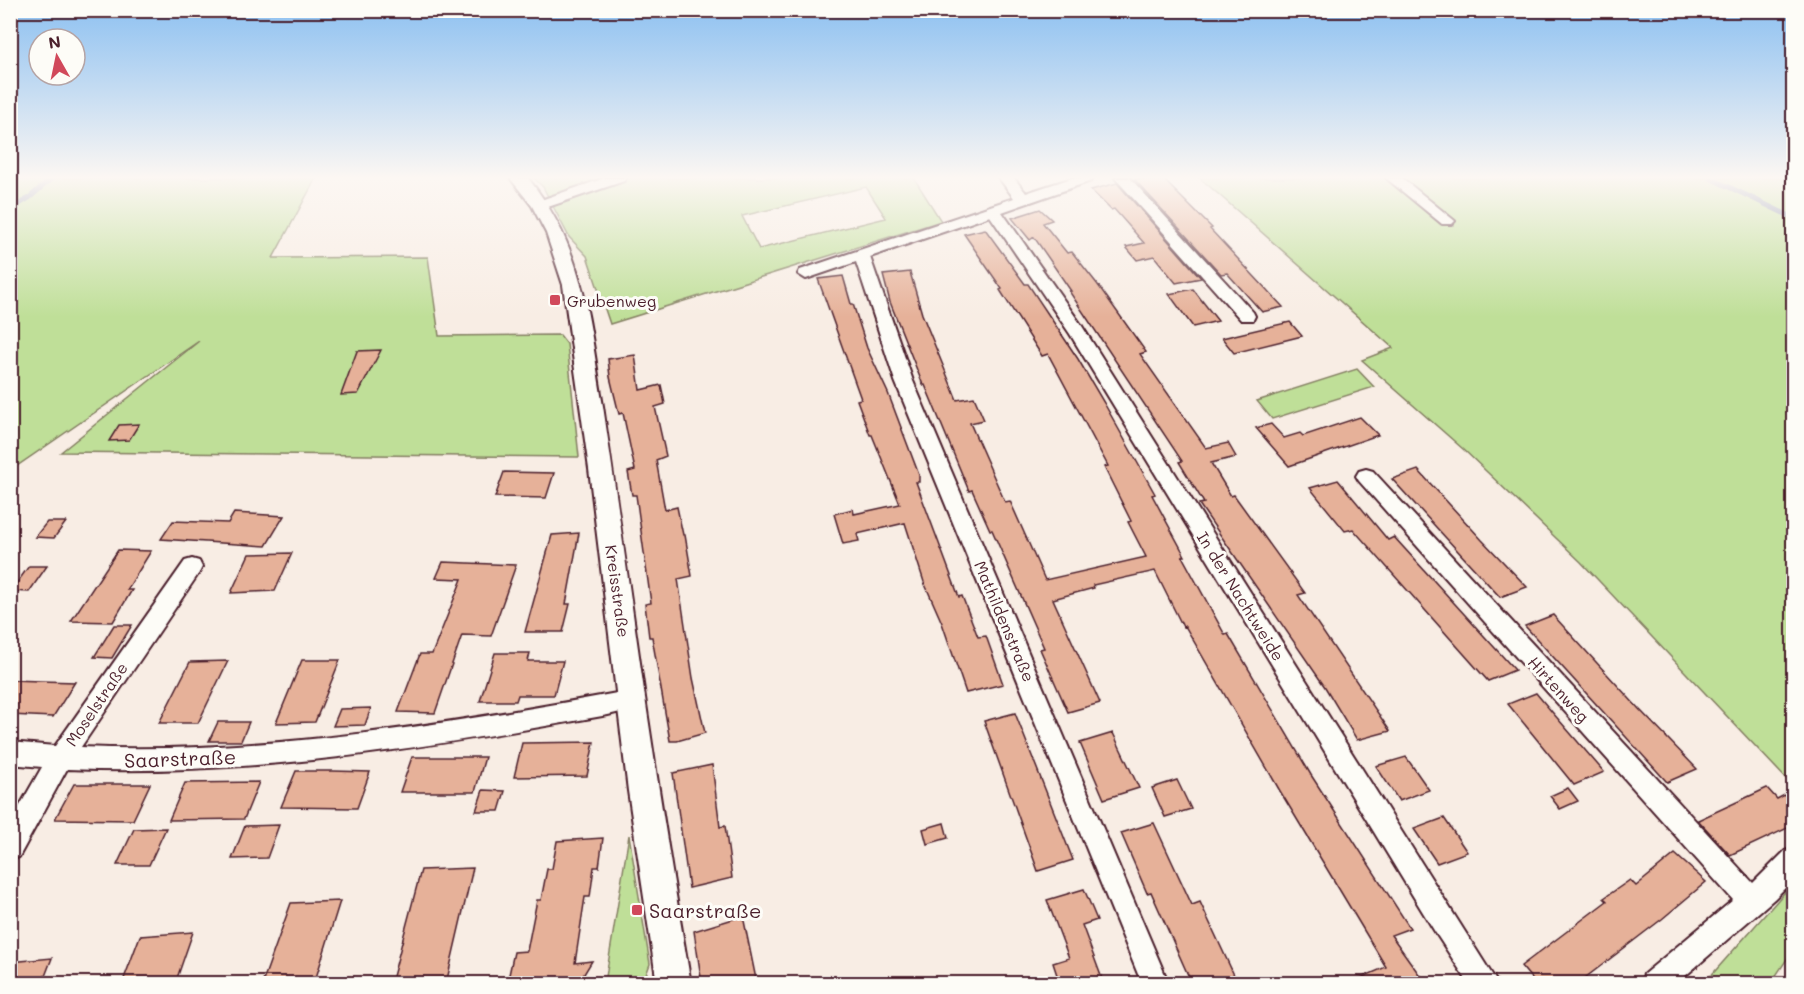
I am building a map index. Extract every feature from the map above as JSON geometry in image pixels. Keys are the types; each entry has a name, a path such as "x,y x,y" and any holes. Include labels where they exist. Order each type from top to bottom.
{"street":[{"name":"Kreisstraße","path":"550,224 573,285 583,339 633,700 643,790 674,984"},
{"path":"806,274 952,224"},
{"name":"In der Nachtweide","path":"1003,224 1076,330 1485,984"},
{"path":"1166,224 1247,316"},
{"name":"Mathildenstraße","path":"862,256 904,381 1156,984"},
{"name":"Hirtenweg","path":"1366,476 1752,901"},
{"name":"Moselstraße","path":"10,848 60,759 142,634 192,567"},
{"name":"Saarstraße","path":"10,753 60,759 172,760 279,754 576,712 633,700"},
{"path":"1654,984 1765,890 1794,860"}],"green space":[{"path":"11,224 291,224 273,258 428,257 439,336 560,335 567,344 579,457 61,452 199,341 11,470"},
{"path":"562,224 746,224 759,249 860,224 930,224 610,324 587,256 569,237"},
{"path":"1253,224 1793,224 1793,786 1581,562 1463,449 1362,360 1393,348"},
{"path":"1357,369 1374,387 1272,419 1257,401"},
{"path":"629,835 650,964 643,983 605,983"},
{"path":"1793,883 1793,950 1771,983 1713,983 1708,979"}],"building":[{"path":"1017,224 1044,224 1067,253 1072,252 1146,352 1140,354 1206,448 1228,443 1236,457 1211,463 1231,496 1234,495 1305,593 1298,595 1390,731 1357,740 1325,687 1199,504 1204,503 1179,462 1182,461 1069,291 1071,291 1034,237 1030,240"},
{"path":"1128,224 1154,224 1201,278 1176,283 1154,256 1137,260 1126,247 1144,243"},
{"path":"1176,224 1208,224 1212,228 1210,229 1283,307 1262,312 1227,273 1221,274"},
{"path":"985,229 1025,284 1028,284 1104,403 1155,494 1152,495 1185,556 1182,556 1225,635 1228,634 1311,775 1410,928 1391,935 1426,984 1347,984 1386,967 1280,791 1185,626 1183,627 1155,571 1093,585 1094,588 1053,599 1100,703 1068,712 1040,649 1044,648 992,530 972,490 969,491 925,385 923,385 890,302 883,275 910,272 922,314 957,400 974,397 984,420 970,423 1005,502 1010,501 1045,580 1146,557 1104,467 1108,466 1048,354 1042,356 1000,290 1002,289 964,234"},
{"path":"843,276 867,348 888,393 919,475 919,482 916,482 959,597 962,596 978,637 986,636 1003,684 966,693 942,623 924,582 905,523 857,534 859,541 843,544 834,514 853,509 854,514 900,504 857,400 861,399 818,279"},
{"path":"1193,289 1218,321 1193,327 1169,294"},
{"path":"1290,322 1302,336 1234,353 1222,338"},
{"path":"381,350 358,394 341,395 357,351"},
{"path":"635,355 640,390 661,385 665,404 655,407 666,456 656,460 665,510 677,507 683,535 685,535 692,576 678,579 693,678 705,733 677,741 670,741 652,637 649,637 645,604 651,603 636,495 632,495 628,472 635,470 623,413 619,414 610,377 608,359"},
{"path":"1360,417 1378,435 1289,466 1256,428 1271,424 1284,438 1300,433 1303,436"},
{"path":"139,424 129,440 109,441 119,425"},
{"path":"1418,470 1527,587 1500,597 1392,479"},
{"path":"504,472 554,473 546,498 495,497"},
{"path":"1338,480 1388,540 1394,537 1515,670 1488,681 1353,529 1345,531 1310,488"},
{"path":"234,513 284,516 266,546 161,539 173,521 228,523"},
{"path":"47,522 66,522 54,538 35,537"},
{"path":"579,533 566,604 570,604 563,632 525,632 552,535"},
{"path":"118,550 151,551 127,590 132,590 113,622 71,621"},
{"path":"292,553 275,591 231,593 249,554"},
{"path":"443,562 516,565 491,636 462,635 435,713 398,712 420,654 432,654 462,579 436,578"},
{"path":"29,566 47,566 29,592 11,591"},
{"path":"1553,615 1697,769 1667,782 1525,626"},
{"path":"114,625 132,625 112,658 94,657"},
{"path":"495,653 530,653 528,661 563,661 554,695 518,695 516,701 480,701"},
{"path":"302,660 340,660 315,722 276,723"},
{"path":"228,661 198,723 159,723 190,662"},
{"path":"10,680 75,682 53,717 10,715"},
{"path":"1536,693 1604,772 1574,785 1508,704"},
{"path":"371,708 365,725 333,726 340,709"},
{"path":"1015,713 1073,860 1038,871 984,721"},
{"path":"218,722 249,722 241,741 209,741"},
{"path":"1113,733 1139,788 1104,799 1080,743"},
{"path":"594,742 587,776 514,777 522,743"},
{"path":"412,757 485,757 475,792 400,792"},
{"path":"1406,757 1429,790 1399,801 1376,766"},
{"path":"712,765 720,827 725,826 732,878 689,888 673,773"},
{"path":"296,771 370,772 357,808 281,807"},
{"path":"1177,780 1191,809 1165,817 1152,788"},
{"path":"259,782 244,819 169,820 185,783"},
{"path":"74,784 150,784 133,820 55,819"},
{"path":"1568,788 1578,801 1560,809 1550,796"},
{"path":"1767,788 1777,799 1794,790 1794,825 1730,855 1698,820"},
{"path":"483,790 505,791 499,811 476,811"},
{"path":"1444,818 1467,852 1437,863 1414,829"},
{"path":"944,823 948,838 927,844 923,829"},
{"path":"1154,823 1192,905 1200,902 1234,975 1208,984 1192,984 1151,892 1147,893 1121,833"},
{"path":"279,825 267,858 232,859 245,826"},
{"path":"166,828 149,865 117,865 134,829"},
{"path":"603,838 599,867 594,867 590,897 585,897 575,963 592,961 578,984 507,984 514,952 527,951 537,900 541,900 547,869 552,869 557,841"},
{"path":"1675,854 1706,882 1577,984 1536,984 1521,966 1607,901 1604,898 1630,880 1636,886"},
{"path":"473,868 446,984 391,984 421,870"},
{"path":"1084,889 1097,920 1082,925 1104,984 1060,984 1053,963 1069,958 1047,900"},
{"path":"340,901 314,984 262,984 291,903"},
{"path":"743,916 757,984 702,984 694,931"},
{"path":"193,932 175,984 122,984 140,936"},
{"path":"52,958 42,984 10,984 10,962"}],"place":[{"name":"Grubenweg","path":"555,300"},
{"name":"Saarstraße","path":"637,910"}]}
